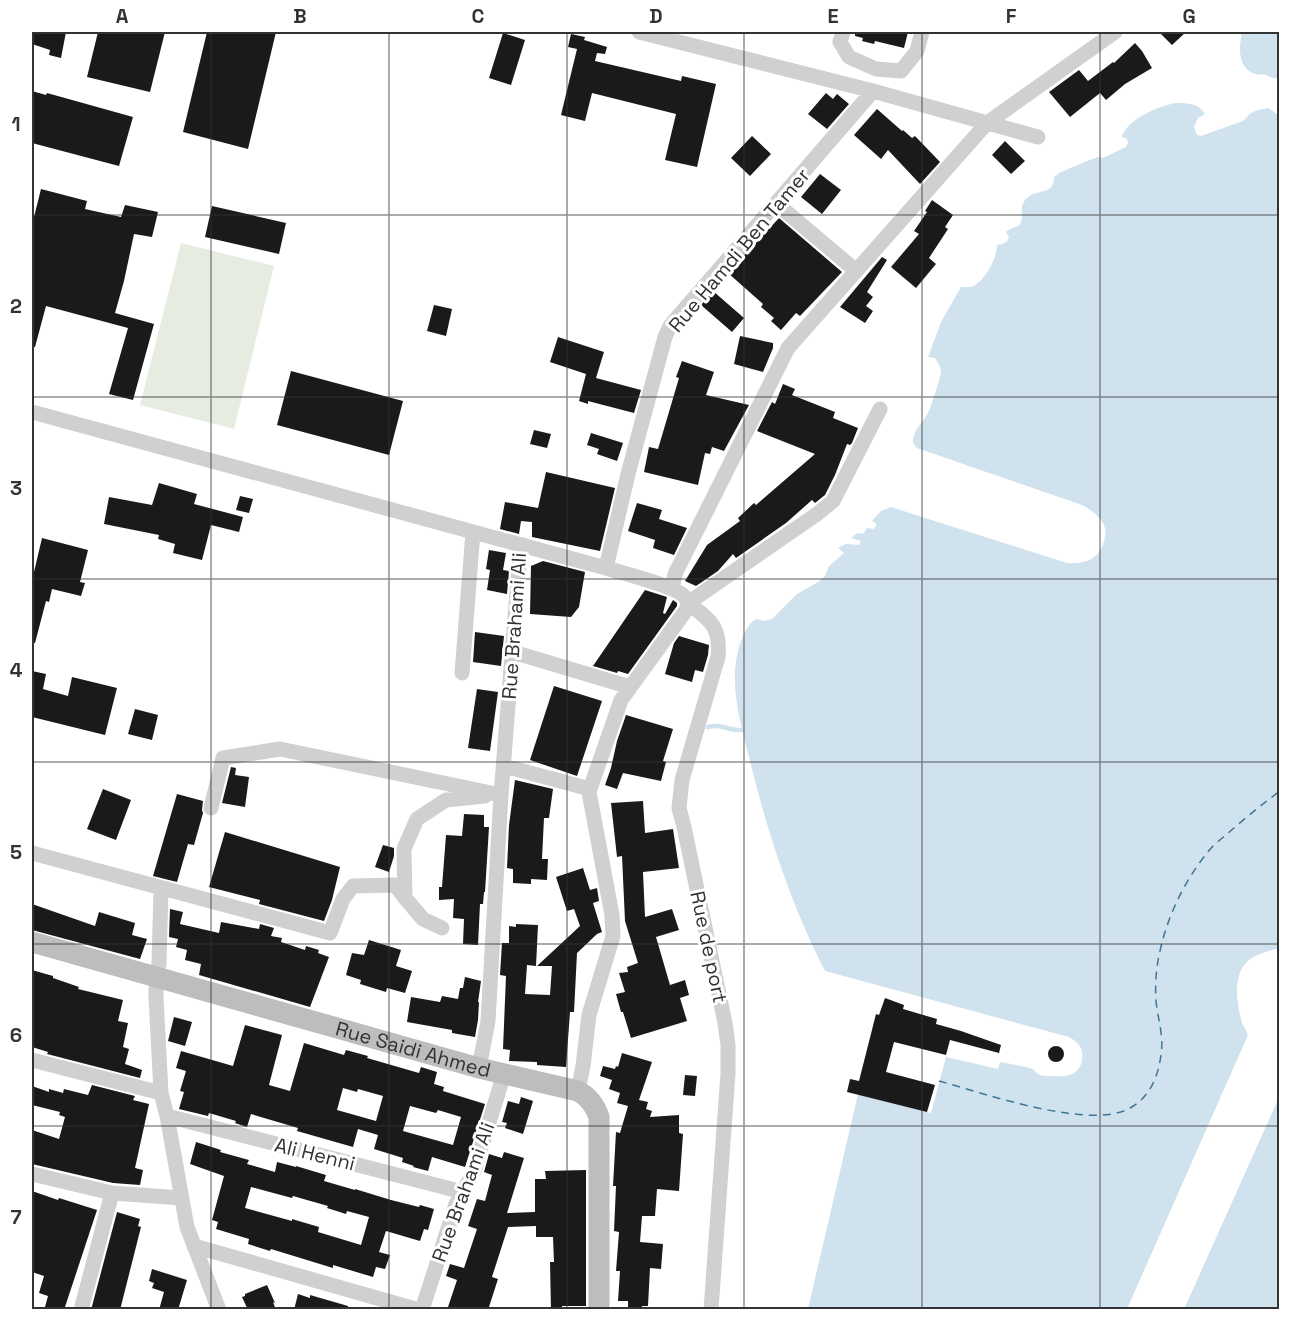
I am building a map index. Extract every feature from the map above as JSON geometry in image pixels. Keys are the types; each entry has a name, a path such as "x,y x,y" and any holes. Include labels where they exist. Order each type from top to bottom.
{"street":[{"path":"639,32 873,91 1038,137"},
{"path":"843,32 840,42 849,57 876,69 901,71 917,51 922,32"},
{"path":"523,545 672,589 675,574 788,348 987,123 1115,32"},
{"name":"Rue Hamdi Ben Tamer","path":"606,568 628,474 665,337 670,326 873,91"},
{"path":"777,204 855,270"},
{"path":"599,1310 599,1117 589,1098 578,1091 590,1015 613,936 612,915 589,792 621,700 684,614 688,603 834,501 880,410"},
{"name":"Rue Brahami Ali","path":"32,411 523,545 519,567 501,795 488,1022 479,1068"},
{"path":"462,673 473,532"},
{"name":"Rue de port","path":"672,589 683,594 688,603 710,619 718,637 719,647 682,780 679,808 728,1045 728,1074 711,1310"},
{"path":"513,652 630,687"},
{"path":"211,808 223,758 280,749 501,795"},
{"path":"504,766 590,789"},
{"path":"405,898 404,849 417,819 446,800 501,795"},
{"path":"32,853 330,933 343,899 353,886 395,885 423,920 442,928"},
{"path":"161,888 159,964 156,977 161,1093 187,1227 219,1310"},
{"name":"Rue Saidi Ahmed","path":"32,942 479,1068 578,1091"},
{"path":"32,1060 161,1093"},
{"name":"Rue Brahami Ali","path":"420,1310 456,1204 474,1171 504,1074"},
{"name":"Ali Henni","path":"167,1116 463,1192"},
{"path":"32,1174 112,1193 182,1198"},
{"path":"81,1310 112,1193"},
{"path":"194,1246 420,1310"}],"shaded area":[{"path":"181,243 274,266 234,429 140,405"}],"water":[{"path":"1242,32 1279,32 1279,78 1255,74 1245,67 1240,50"},
{"path":"1175,103 1192,104 1202,110 1205,114 1198,118 1194,127 1197,135 1201,136 1243,121 1258,110 1269,108 1279,116 1279,948 1259,954 1249,960 1239,976 1237,996 1241,1018 1248,1035 1127,1309 808,1309 858,1094 931,1113 946,1057 998,1069 1000,1062 1033,1069 1041,1075 1060,1076 1075,1073 1081,1065 1082,1052 1078,1043 1069,1037 825,971 791,896 758,792 737,701 735,668 738,652 743,636 752,622 757,619 764,621 772,619 797,594 818,582 825,576 829,566 844,553 838,548 846,544 859,545 861,541 851,538 857,533 863,534 867,528 874,529 877,524 872,521 881,511 891,507 1067,563 1080,563 1099,553 1105,539 1105,527 1099,517 1088,508 917,448 913,439 929,410 941,371 935,358 928,357 941,322 961,287 971,287 985,275 992,263 997,245 1006,242 1009,237 1006,232 1021,222 1024,201 1031,195 1051,187 1054,177 1059,173 1098,157 1103,158 1126,147 1127,139 1122,137 1130,125 1152,111"},
{"path":"1279,1097 1279,1309 1184,1309"}],"pier":[{"path":"1279,948 1280,951 1255,960 1245,969 1240,991 1246,1024 1243,1026 1237,991 1243,967 1254,957"},
{"path":"1280,1094 1184,1309 1181,1310 1277,1095"}],"building":[{"path":"32,32 66,32 61,58 49,55 50,50 32,44"},
{"path":"98,32 165,32 150,92 87,77"},
{"path":"207,32 276,32 248,149 183,132"},
{"path":"855,32 908,32 904,48 875,41 874,44 862,41 863,38 855,36"},
{"path":"1159,32 1186,32 1172,45"},
{"path":"503,33 525,40 511,85 489,78"},
{"path":"571,34 585,37 584,40 607,47 605,54 597,53 595,61 681,81 682,76 716,84 697,167 665,160 676,114 592,93 585,121 561,115 577,49 568,47"},
{"path":"1135,43 1152,68 1125,84 1106,100 1100,93 1070,117 1049,92 1079,70 1088,81 1114,63"},
{"path":"32,91 46,95 47,93 133,117 119,166 32,143"},
{"path":"826,93 833,99 837,94 849,104 827,129 808,114"},
{"path":"877,109 902,131 912,138 915,136 940,162 920,184 888,150 881,159 854,135"},
{"path":"752,136 771,154 750,176 731,158"},
{"path":"1005,141 1025,161 1011,174 992,155"},
{"path":"820,174 841,190 822,214 801,197"},
{"path":"41,189 87,201 85,209 121,217 125,205 158,212 152,237 134,234 115,313 154,324 133,400 109,394 128,328 46,306 35,347 32,347 34,258 32,257 32,225"},
{"path":"932,200 953,215 945,227 948,229 929,258 936,264 916,288 891,267 919,234 914,231"},
{"path":"212,206 286,223 279,254 205,237"},
{"path":"779,218 842,272 800,316 796,313 781,330 771,321 774,318 761,307 763,304 728,273"},
{"path":"882,257 887,260 867,292 873,297 866,306 873,311 865,323 840,307"},
{"path":"713,291 744,318 732,332 701,305"},
{"path":"434,305 452,309 446,336 427,331"},
{"path":"740,336 773,343 763,372 734,364"},
{"path":"558,337 604,352 596,378 641,390 634,413 588,401 588,404 579,401 586,374 550,362"},
{"path":"682,361 714,372 706,395 749,405 724,451 712,447 710,454 705,453 698,485 644,472 649,447 658,449"},
{"path":"291,371 403,401 389,455 277,425"},
{"path":"783,384 795,389 792,395 835,412 833,418 858,428 852,443 847,444 825,495 815,503 812,500 786,523 736,558 733,554 718,571 696,586 685,581 707,545 740,521 738,518 754,503 756,505 815,454 757,431 772,402 775,404"},
{"path":"534,430 551,434 547,448 530,444"},
{"path":"591,433 623,443 617,461 597,454 599,449 587,445"},
{"path":"546,472 615,488 600,551 532,537 532,522 521,521 519,534 500,529 505,502 538,508"},
{"path":"159,483 197,494 194,504 243,517 239,532 211,525 202,560 173,553 175,544 158,539 159,535 104,524 109,497 152,505"},
{"path":"240,496 253,499 249,513 236,510"},
{"path":"637,503 662,510 659,519 687,528 674,555 653,548 655,540 628,531"},
{"path":"42,538 88,550 80,582 85,583 81,596 52,589 49,602 46,601 35,643 32,643 32,571 34,572"},
{"path":"489,550 506,553 503,570 509,571 507,594 487,590 490,570 486,569"},
{"path":"543,561 585,572 579,607 571,617 530,614 531,566"},
{"path":"645,590 667,597 663,613 665,614 673,600 677,606 628,674 593,666"},
{"path":"475,632 504,636 501,666 473,662"},
{"path":"679,636 709,645 703,672 695,670 692,682 665,674 674,643"},
{"path":"32,671 46,674 43,689 68,696 72,677 117,688 105,735 32,717"},
{"path":"554,686 602,701 577,776 530,760"},
{"path":"477,689 498,692 490,751 468,748"},
{"path":"135,709 158,715 152,740 128,734"},
{"path":"626,715 673,729 663,761 666,762 661,781 623,773 617,789 605,785"},
{"path":"231,767 236,768 235,775 249,777 245,807 222,803"},
{"path":"515,780 553,789 549,818 544,818 542,859 548,859 547,880 531,879 531,884 513,883 513,869 507,868 509,825"},
{"path":"103,789 131,800 116,840 87,829"},
{"path":"177,794 203,801 203,813 194,845 188,844 177,882 153,876"},
{"path":"643,801 645,833 673,829 679,868 643,872 645,917 672,909 679,930 656,937 670,985 685,980 689,995 680,998 687,1021 631,1038 616,994 625,992 619,973 628,972 627,967 638,963 625,921 622,856 617,857 611,803"},
{"path":"464,814 484,815 484,827 489,827 485,892 483,904 480,904 478,945 463,944 464,919 453,918 454,899 439,900 446,835 462,836"},
{"path":"225,832 340,867 324,921 259,904 260,900 209,887"},
{"path":"383,845 394,848 389,872 375,867"},
{"path":"583,868 590,890 597,888 599,901 593,903 602,932 577,953 574,1012 570,1012 566,1067 537,1065 537,1062 509,1061 510,1050 503,1049 506,976 500,975 502,943 509,943 509,926 538,925 536,966 527,965 525,994 550,995 552,966 537,966 580,926 574,909 567,911 556,877"},
{"path":"32,904 95,926 99,912 135,923 132,935 147,939 140,959 32,930"},
{"path":"170,909 183,912 180,924 219,933 221,922 259,929 260,924 274,928 271,936 282,938 281,942 305,950 306,946 319,950 318,953 329,957 310,1007 199,975 201,964 185,960 187,950 176,947 178,939 169,937"},
{"path":"369,940 401,950 396,966 412,971 405,993 387,988 386,992 360,984 361,980 346,975 352,953 364,955"},
{"path":"32,970 53,976 53,978 79,987 78,989 123,1000 118,1021 128,1023 123,1047 129,1049 125,1064 142,1070 140,1078 47,1054 48,1052 32,1047"},
{"path":"465,977 481,981 475,1037 452,1033 452,1030 407,1022 411,997 440,1002 442,996 458,999"},
{"path":"885,998 904,1005 903,1009 937,1019 936,1024 1001,1045 999,1053 950,1040 946,1055 894,1042 886,1072 935,1085 927,1112 847,1092 850,1079 859,1081 876,1014 879,1015"},
{"path":"174,1017 192,1022 185,1046 168,1041"},
{"path":"245,1025 282,1035 269,1085 290,1091 304,1043 344,1055 346,1050 419,1073 421,1067 437,1072 434,1084 444,1087 443,1091 485,1104 465,1167 432,1157 428,1171 402,1162 403,1158 374,1149 378,1135 358,1129 353,1147 297,1131 298,1128 251,1114 247,1127 235,1123 236,1121 209,1113 208,1116 179,1109 184,1092 180,1091 186,1071 176,1068 181,1051 233,1066","holes":["343,1088 357,1092 358,1089 383,1096 376,1121 337,1110","410,1106 436,1113 438,1110 461,1117 453,1145 403,1131"]},
{"path":"1056,1046 1064,1054 1056,1062 1048,1054"},
{"path":"622,1053 652,1062 639,1100 648,1102 646,1109 652,1111 650,1117 679,1115 679,1133 683,1134 679,1191 657,1189 655,1216 642,1216 640,1242 663,1244 661,1269 650,1268 648,1306 642,1306 642,1309 628,1308 628,1301 618,1301 620,1271 616,1271 619,1232 614,1231 616,1186 613,1186 616,1132 620,1133 628,1106 617,1103 620,1093 609,1089 612,1080 600,1076 603,1066 615,1069 616,1066 618,1067"},
{"path":"685,1075 697,1076 695,1096 683,1095"},
{"path":"92,1085 135,1096 133,1100 149,1104 135,1168 143,1170 140,1185 113,1183 32,1164 32,1130 59,1139 65,1117 59,1115 60,1112 32,1105 32,1086 49,1092 49,1089 63,1093 64,1089 88,1095"},
{"path":"521,1097 533,1101 523,1134 505,1128 507,1123 502,1122 508,1101 519,1104"},
{"path":"196,1142 249,1160 247,1164 275,1172 277,1162 296,1166 326,1175 324,1181 391,1200 434,1209 428,1230 424,1229 420,1241 386,1231 379,1252 390,1255 385,1269 376,1267 373,1277 333,1265 333,1268 271,1249 270,1251 248,1244 249,1239 216,1229 218,1222 212,1220 224,1176 190,1164","holes":["251,1187 292,1198 293,1196 328,1206 327,1208 346,1214 347,1211 369,1217 361,1245 318,1232 319,1227 245,1208"]},
{"path":"504,1152 524,1158 507,1213 535,1212 535,1179 546,1179 545,1171 586,1170 586,1306 562,1306 562,1310 551,1310 550,1262 554,1262 553,1237 536,1237 536,1226 508,1227 492,1277 498,1279 488,1310 447,1310 457,1280 446,1276 450,1264 464,1268 477,1229 468,1226 477,1199 485,1201 492,1175 484,1172 489,1154 502,1158"},
{"path":"32,1191 97,1210 64,1310 45,1307 48,1296 39,1293 44,1276 32,1272"},
{"path":"117,1212 140,1219 138,1226 141,1227 120,1310 91,1310"},
{"path":"152,1269 187,1280 178,1310 159,1310 164,1292 152,1288 154,1283 149,1281"},
{"path":"267,1285 276,1310 248,1310 242,1297"},
{"path":"298,1294 310,1298 310,1295 348,1306 348,1310 294,1310"}],"waterway":[{"path":"708,727 742,730"}],"ferry route":[{"path":"939,1081 1008,1101 1064,1113 1112,1114 1130,1108 1143,1098 1152,1086 1160,1063 1162,1041 1156,1001 1157,970 1163,938 1178,899 1191,875 1211,848 1280,791"}]}
